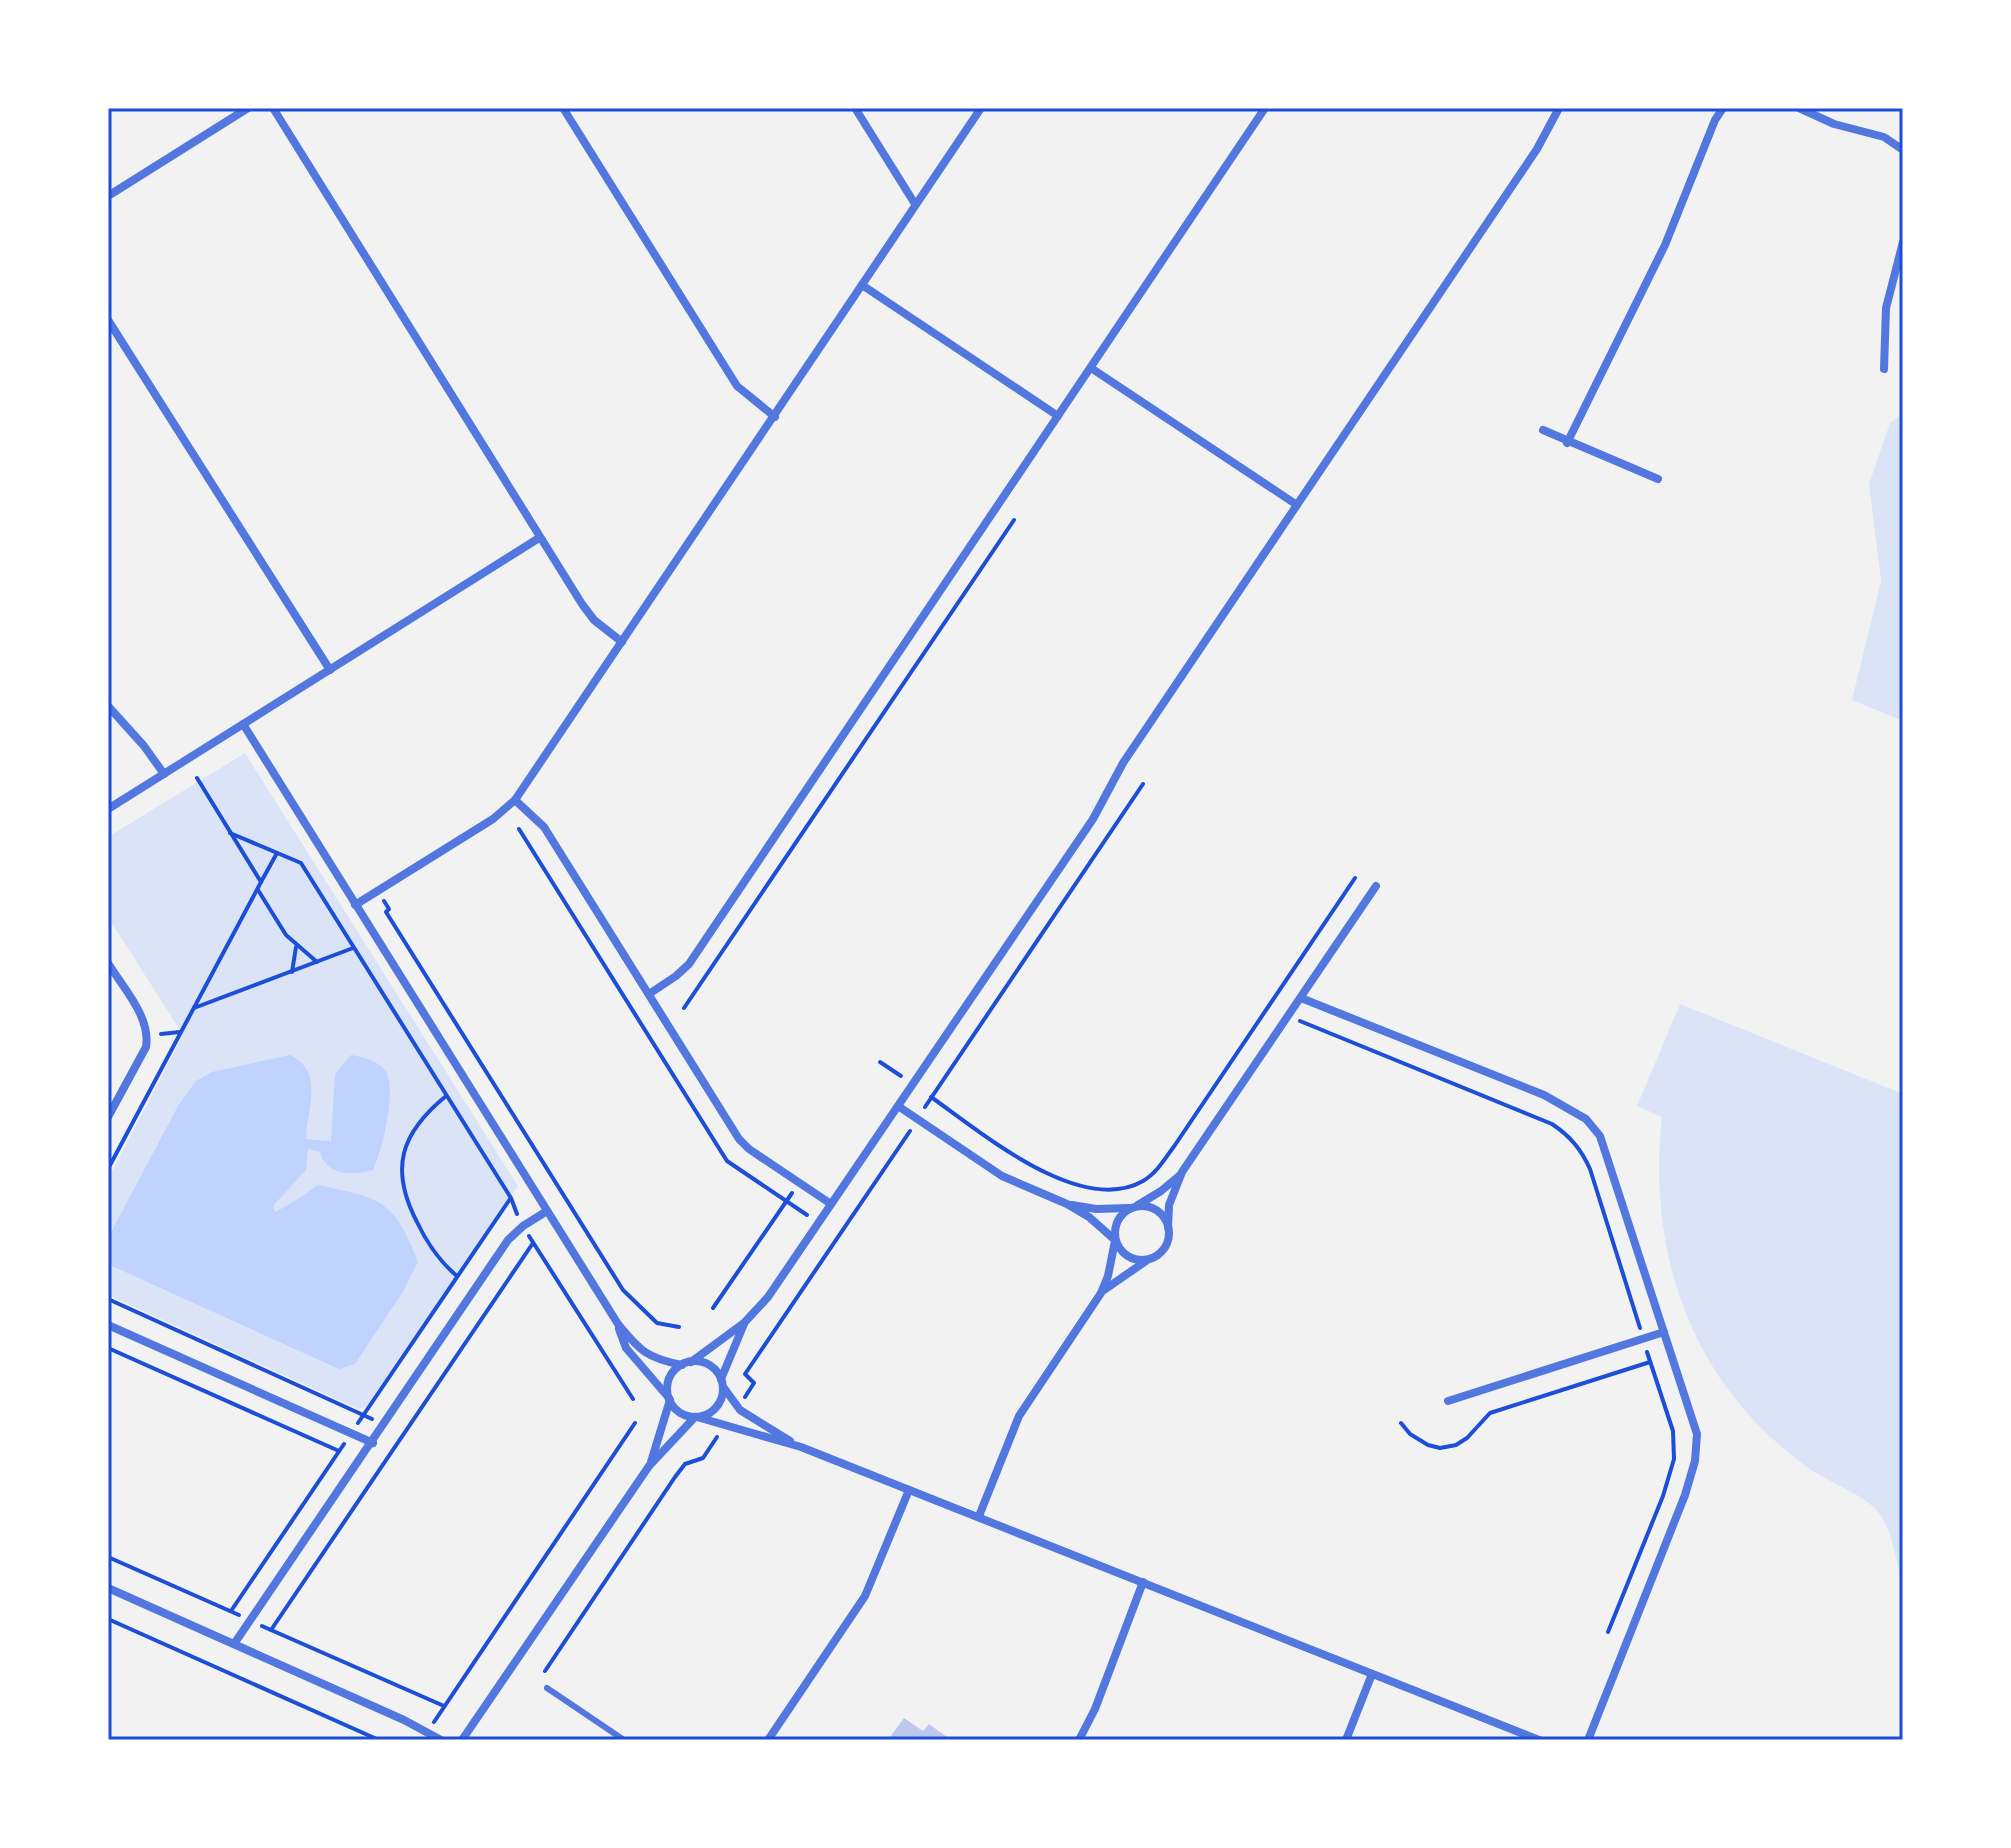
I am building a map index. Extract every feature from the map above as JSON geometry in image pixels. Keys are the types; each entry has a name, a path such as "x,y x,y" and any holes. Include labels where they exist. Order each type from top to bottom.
{"street":[{"path":"108,196 248,108"},
{"path":"273,108 588,613 622,642"},
{"path":"563,108 737,386 775,417"},
{"path":"855,108 915,204"},
{"path":"355,905 493,819 515,800 981,108"},
{"path":"649,994 689,964 1265,108"},
{"path":"649,1466 669,1399 669,1379 686,1363 744,1323 768,1297 1093,819 1123,763 1537,149 1559,108"},
{"path":"1567,443 1665,245 1715,120 1723,108"},
{"path":"1799,108 1834,124 1884,137 1903,150"},
{"path":"1884,369 1886,308 1903,242"},
{"path":"862,285 1058,416"},
{"path":"108,320 330,670"},
{"path":"1091,368 1297,505"},
{"path":"1543,430 1567,443 1658,479"},
{"path":"108,809 539,538"},
{"path":"108,706 164,774"},
{"path":"243,724 618,1324 640,1351 655,1359 709,1365 737,1408 801,1447"},
{"path":"515,800 544,827 739,1139 831,1204"},
{"path":"1101,1293 1157,1256 1165,1247 1169,1205 1182,1172 1376,886"},
{"path":"108,963 141,1017 147,1036 146,1047 108,1117"},
{"path":"1301,998 1544,1095 1586,1119 1600,1136 1697,1434 1695,1461 1685,1495 1588,1740"},
{"path":"898,1106 1002,1176 1089,1217 1126,1256 1147,1260"},
{"path":"979,1516 1019,1416 1101,1293 1108,1276 1114,1231 1119,1218 1161,1191 1182,1172"},
{"path":"1067,1204 1096,1209 1145,1206 1157,1210 1168,1227"},
{"path":"234,1644 508,1240 547,1211"},
{"path":"462,1740 649,1466 696,1417 705,1415 719,1404 722,1383 744,1323"},
{"path":"618,1324 626,1348 680,1412 801,1447 1539,1740"},
{"path":"108,1325 373,1443"},
{"path":"1448,1401 1664,1332"},
{"path":"768,1740 865,1596 909,1490"},
{"path":"1079,1740 1095,1709 1143,1582"},
{"path":"108,1588 441,1740"},
{"path":"1346,1740 1372,1674"}],"lane":[{"path":"547,1688 624,1740"}],"path":[{"path":"684,1008 1014,520"},
{"path":"197,778 261,882"},
{"path":"737,1408 754,1383 745,1374 1143,784"},
{"path":"230,833 301,863 511,1198 523,1226 633,1399"},
{"path":"108,1169 277,853"},
{"path":"880,1062 1025,1162 1097,1191 1126,1188 1144,1180 1158,1168 1355,878"},
{"path":"258,889 286,935 317,962"},
{"path":"378,891 389,909 386,912 623,1290 657,1323 679,1327"},
{"path":"292,972 296,946"},
{"path":"194,1008 354,947"},
{"path":"1268,1009 1552,1124 1564,1132 1583,1154 1673,1431 1674,1459 1663,1496 1608,1632"},
{"path":"447,1095 412,1130 401,1168 405,1197 426,1240 457,1276"},
{"path":"713,1308 799,1183"},
{"path":"231,1611 511,1198"},
{"path":"108,1299 364,1414 400,1438"},
{"path":"108,1348 339,1451"},
{"path":"1401,1423 1410,1434 1428,1445 1440,1448 1456,1445 1467,1438 1490,1413 1650,1362"},
{"path":"427,1731 635,1423"},
{"path":"545,1671 675,1477 685,1464 703,1458 725,1427"},
{"path":"108,1619 379,1740"},
{"path":"271,1630 444,1706"}],"shaded area":[{"path":"1903,413 1903,721 1852,700 1881,581 1869,484 1890,423"},
{"path":"245,753 518,1186 366,1407 358,1409 108,1295 108,1179 183,1035 108,917 108,837"},
{"path":"1680,1004 1903,1094 1903,1586 1889,1532 1876,1509 1861,1497 1802,1464 1748,1414 1720,1378 1697,1339 1680,1297 1668,1254 1661,1209 1659,1163 1662,1117 1637,1106"}],"water":[{"path":"290,1055 301,1062 311,1081 306,1139 331,1141 335,1074 351,1055 374,1061 385,1070 389,1078 389,1104 373,1170 349,1173 335,1170 323,1160 320,1152 308,1149 306,1170 273,1206 275,1212 318,1185 371,1198 392,1213 401,1225 418,1262 404,1290 355,1364 339,1369 112,1266 108,1258 108,1238 178,1106 196,1081 212,1072"}],"building":[{"path":"904,1718 923,1731 929,1724 951,1740 888,1740"}]}
